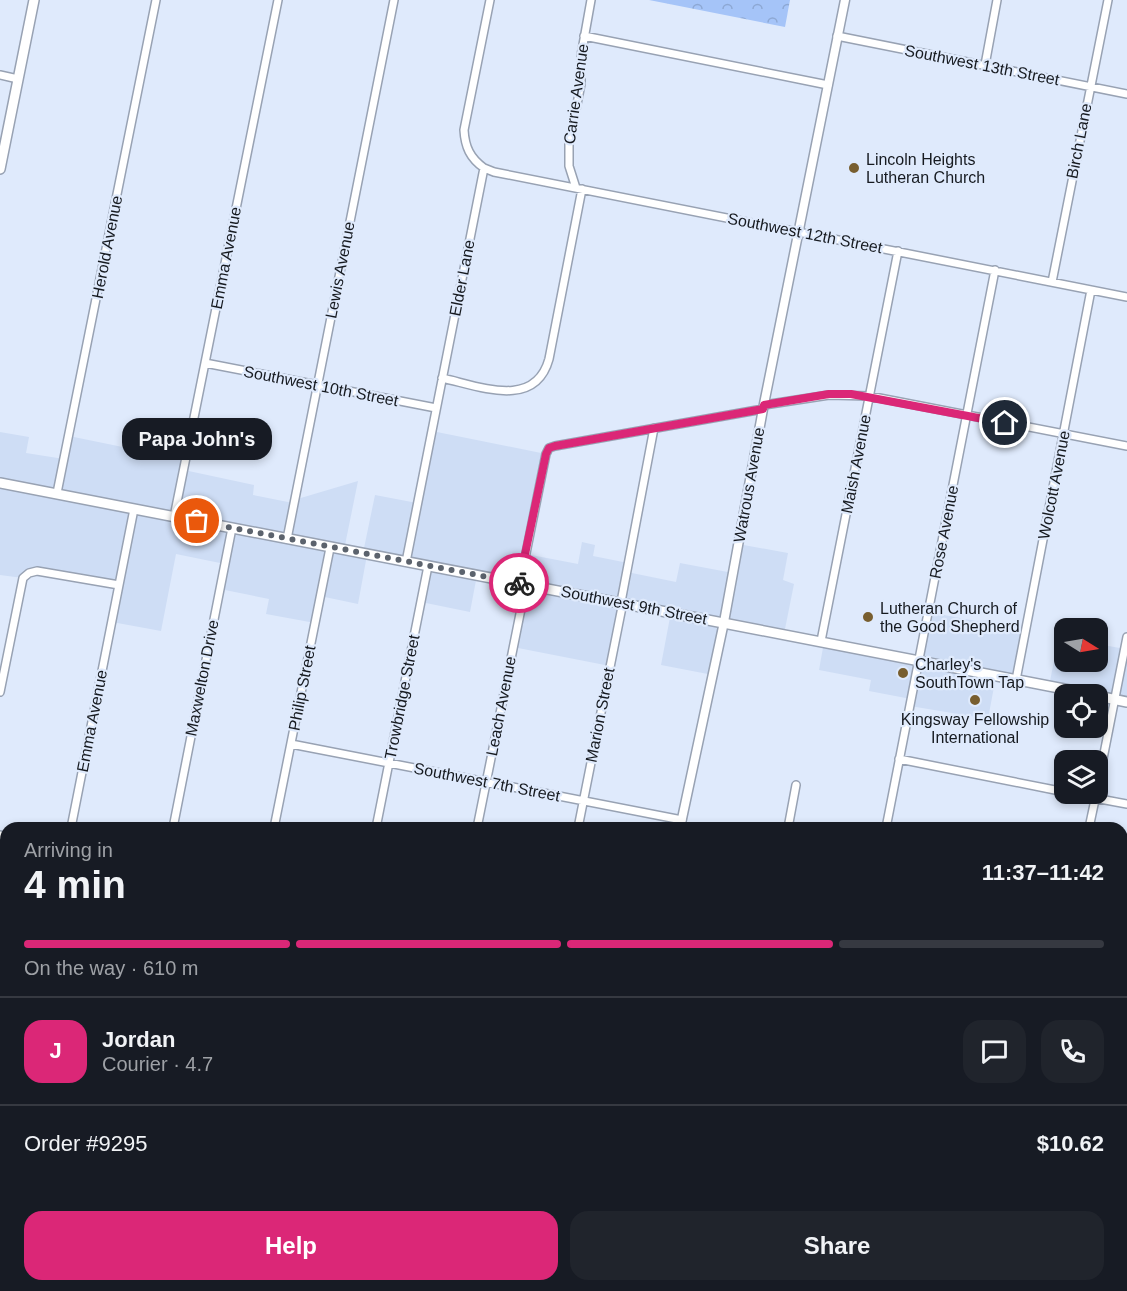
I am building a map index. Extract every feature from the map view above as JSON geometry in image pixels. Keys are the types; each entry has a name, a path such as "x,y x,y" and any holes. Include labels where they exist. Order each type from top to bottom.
{"main road":[{"path":"0,169 34,0"},
{"name":"Southwest 9th Street","path":"0,483 1054,687"},
{"path":"1108,698 1127,702"}],"street":[{"name":"Herold Avenue","path":"57,493 156,0"},
{"name":"Emma Avenue","path":"174,517 278,0"},
{"name":"Lewis Avenue","path":"287,539 394,0"},
{"path":"484,168 469,153 464,130 490,0"},
{"name":"Carrie Avenue","path":"442,378 494,390 521,390 540,379 546,370 579,188 569,166 568,152 581,84 584,36 591,0"},
{"name":"Watrous Avenue","path":"681,822 724,622 763,407 844,0"},
{"path":"985,65 998,0"},
{"name":"Birch Lane","path":"1052,282 1108,0"},
{"path":"584,36 828,85"},
{"name":"Southwest 13th Street","path":"837,36 1127,94"},
{"path":"0,75 18,79"},
{"name":"Southwest 12th Street","path":"484,168 1127,297"},
{"name":"Elder Lane","path":"406,562 484,168"},
{"name":"Maish Avenue","path":"821,641 898,251"},
{"name":"Rose Avenue","path":"887,822 995,270"},
{"name":"Wolcott Avenue","path":"1016,680 1092,290"},
{"name":"Southwest 10th Street","path":"205,363 436,408"},
{"path":"654,428 829,394 869,396 1127,446"},
{"name":"Leach Avenue","path":"478,822 546,454 549,448 555,446 654,428"},
{"name":"Marion Street","path":"579,822 654,428"},
{"name":"Emma Avenue","path":"72,822 134,509"},
{"name":"Maxwelton Drive","path":"174,822 232,528"},
{"name":"Philip Street","path":"275,822 330,548"},
{"name":"Trowbridge Street","path":"377,822 428,566"},
{"path":"0,692 24,578 29,573 37,571 119,585"},
{"path":"1105,750 1127,637"},
{"name":"Southwest 7th Street","path":"291,744 583,801 672,822"},
{"path":"899,759 1054,790"},
{"path":"789,822 796,785"},
{"path":"1108,799 1127,804"},
{"path":"1090,822 1094,804"}],"shaded area":[{"path":"432,431 546,454 526,554 578,564 582,542 595,545 593,556 628,563 627,572 676,582 680,563 733,573 738,544 788,553 783,580 794,584 784,634 724,622 713,675 661,665 671,612 623,602 610,666 513,647 526,584 477,575 470,612 421,602 428,566 367,555 358,604 320,596 315,623 266,614 269,599 220,589 225,564 176,554 161,631 112,622 119,585 37,571 23,578 0,575 0,432 29,437 26,453 64,459 69,436 186,460 184,470 254,485 253,495 293,503 294,500 358,481 344,550 363,553 375,495 417,503"},
{"path":"928,612 1025,630 1016,680 996,676 988,719 910,706 911,699 869,691 871,680 819,670 824,642 919,660"},
{"path":"1108,646 1125,649 1127,654 1127,702 1108,698 1108,684 1054,684 1054,687 1049,686 1054,661 1054,672 1108,672"}],"green space":[{"path":"649,0 790,0 785,27"}],"way so far":[{"path":"197,521 519,583"}],"place":[{"name":"Lincoln Heights Lutheran Church","path":"854,168"},
{"name":"Papa John's","path":"197,521"},
{"name":"Lutheran Church of the Good Shepherd","path":"868,617"},
{"name":"Charley's SouthTown Tap","path":"903,673"},
{"name":"Kingsway Fellowship International","path":"975,700"}],"route":[{"path":"519,583 546,454 549,448 555,446 763,409 764,405 829,394 869,396 1005,423"}]}
